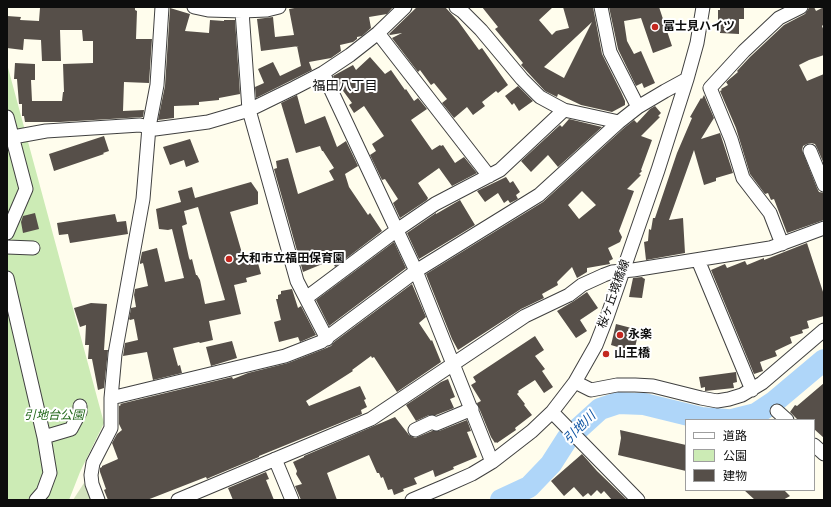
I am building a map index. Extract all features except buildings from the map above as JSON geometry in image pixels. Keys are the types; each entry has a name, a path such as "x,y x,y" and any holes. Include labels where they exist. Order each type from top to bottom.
{"street":[{"path":"98,500 92,484 91,476 93,464 111,428 111,398 115,354 143,199 149,127 157,85 162,7"},
{"path":"194,7 208,10 242,12 266,10 279,7"},
{"path":"12,137 46,131 140,125 155,129 208,122 249,110 323,73 350,55 378,33 405,7"},
{"path":"456,7 481,30 522,79 540,97 564,110 618,122"},
{"path":"601,7 610,52 638,107"},
{"name":"桜ヶ丘境橋線","path":"412,500 472,474 492,462 556,415 596,345 623,271 658,170 687,79 697,43 703,7"},
{"path":"782,244 770,213 743,178 731,138 710,88 744,51 778,18 801,7"},
{"path":"242,12 249,110 297,281 327,339"},
{"path":"378,33 489,176"},
{"path":"323,73 416,271 492,462"},
{"path":"111,398 284,356 327,339 416,271 539,196 618,122 638,107 687,79"},
{"path":"306,298 397,230 435,204 500,170 564,110"},
{"path":"7,117 26,189 7,233"},
{"path":"810,151 824,185"},
{"path":"178,500 371,420 525,316 569,295 582,285 604,275 612,272 770,248 824,228"},
{"path":"7,247 33,248"},
{"path":"698,260 752,390"},
{"path":"7,278 44,437 50,473 43,492 36,500"},
{"path":"574,382 591,390 617,385 652,386 717,401 728,399 742,395 762,383 824,330"},
{"path":"44,437 71,430 80,412 80,406"},
{"path":"416,430 432,422 436,424 472,409"},
{"path":"777,411 786,419"},
{"path":"556,415 638,500"},
{"path":"815,446 824,454"},
{"path":"275,459 292,500"}],"green space":[{"name":"引地台公園","path":"7,64 104,423 80,472 69,500 7,500"},
{"path":"84,483 91,500 73,500"}],"waterway":[{"name":"引地川","path":"736,419 756,414 774,402 824,360"},
{"name":"引地川","path":"501,500 529,487 551,464 567,439 600,409 618,403 644,404 701,418 714,419"}],"place":[{"name":"富士見ハイツ","path":"655,27"},
{"name":"大和市立福田保育園","path":"229,259"},
{"name":"永楽","path":"620,335"},
{"name":"山王橋","path":"606,354"}],"district":[{"name":"福田八丁目","path":"345,87"}]}
